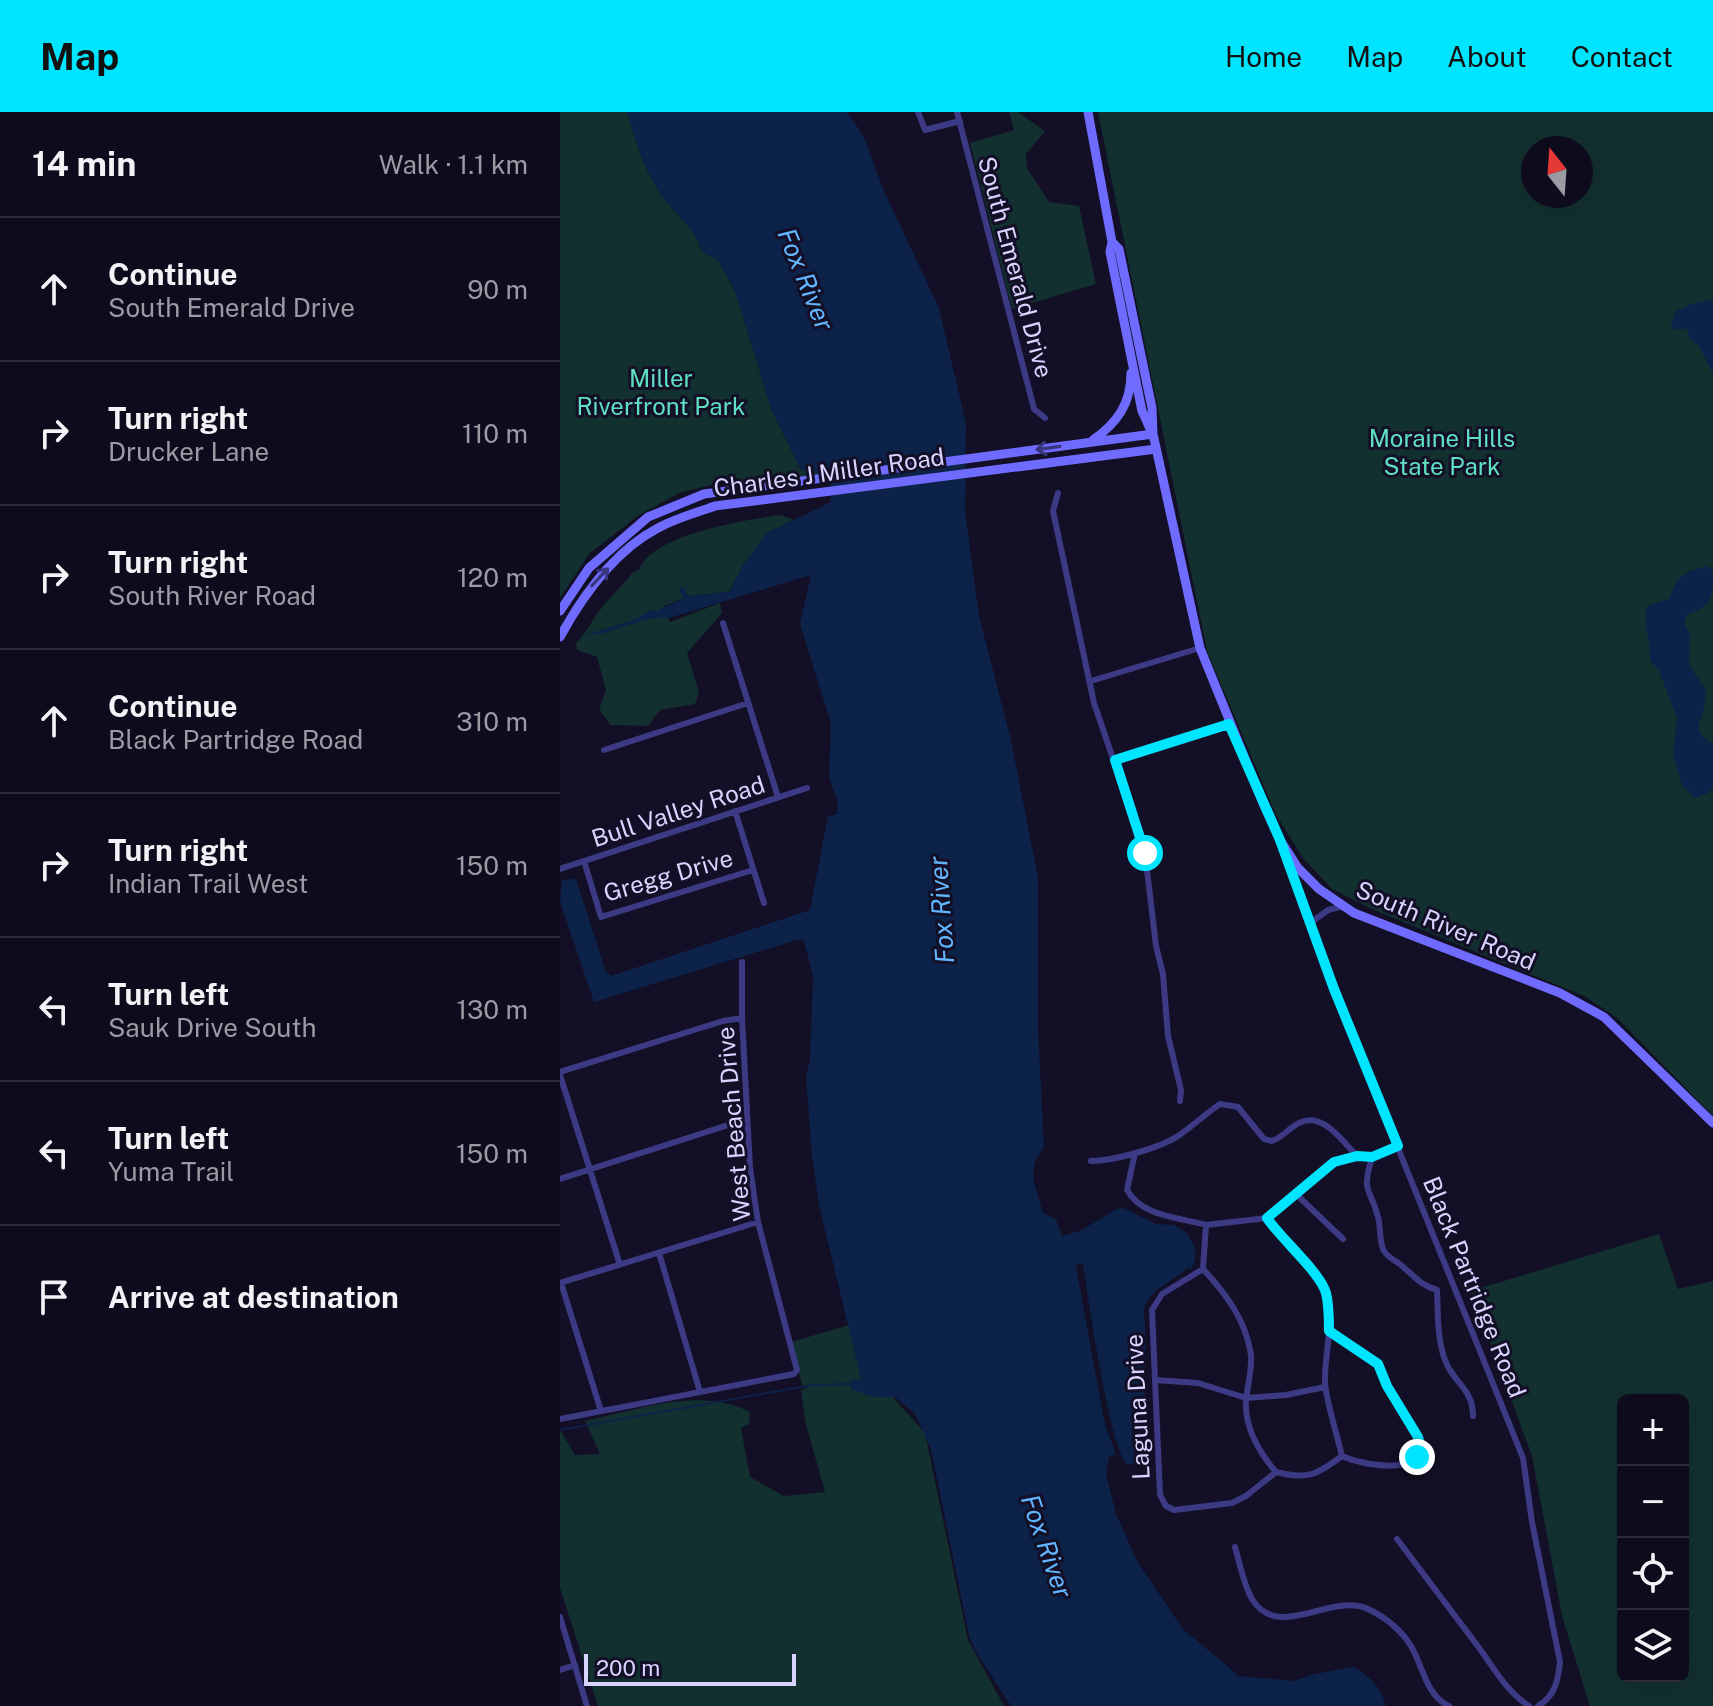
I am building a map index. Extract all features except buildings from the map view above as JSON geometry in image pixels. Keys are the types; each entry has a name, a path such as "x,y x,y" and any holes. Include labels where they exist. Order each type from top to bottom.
{"street":[{"path":"918,112 925,130 960,121"},
{"name":"South Emerald Drive","path":"957,112 1034,409 1045,418"},
{"name":"South River Road","path":"1088,112 1112,242 1110,252 1142,411 1153,434"},
{"name":"South River Road","path":"1112,242 1119,249 1152,408 1156,449 1200,648 1229,724 1280,840 1298,868 1319,889 1354,913 1560,993 1604,1017 1713,1123"},
{"path":"1090,442 1109,429 1125,408 1131,385 1131,354"},
{"name":"Charles J Miller Road","path":"560,611 589,568 648,517 704,494 1153,434"},
{"name":"Charles J Miller Road","path":"560,637 593,583 626,551 655,529 715,506 1156,449"},
{"path":"1058,493 1053,511 1094,703 1145,853 1156,946 1163,974 1168,1036 1181,1090 1180,1101"},
{"path":"723,623 778,797"},
{"path":"1091,681 1200,648"},
{"path":"604,750 748,703"},
{"path":"1115,760 1229,724"},
{"name":"Bull Valley Road","path":"561,866 807,788"},
{"path":"735,811 764,903"},
{"name":"Black Partridge Road","path":"1280,840 1309,924 1523,1458 1532,1522 1560,1662 1557,1685 1549,1698 1538,1706"},
{"name":"Gregg Drive","path":"584,861 601,917 753,870"},
{"path":"1309,924 1328,910 1344,906"},
{"name":"West Beach Drive","path":"560,1419 794,1374 797,1370 758,1222 747,1119 742,962"},
{"path":"620,1265 560,1073 723,1021 742,1018"},
{"path":"1091,1161 1105,1161 1175,1139 1220,1104 1238,1107 1264,1139 1272,1141 1299,1123 1312,1119 1323,1123 1357,1156"},
{"path":"560,1179 747,1119"},
{"path":"1135,1153 1127,1190 1133,1201 1143,1209 1206,1225 1267,1218 1334,1162 1357,1156 1372,1157 1398,1146"},
{"path":"1372,1157 1365,1179 1367,1193 1378,1215 1382,1247 1387,1255 1413,1278 1437,1290 1453,1284"},
{"path":"1297,1195 1343,1239"},
{"path":"1267,1218 1325,1290 1329,1331 1325,1387 1342,1456"},
{"path":"601,1411 560,1283 758,1222"},
{"path":"1206,1225 1203,1269 1227,1295 1245,1330 1251,1367 1246,1398 1247,1424 1258,1448 1276,1472 1297,1476 1318,1474 1342,1456"},
{"path":"659,1253 700,1392"},
{"name":"Laguna Drive","path":"1203,1269 1162,1294 1152,1310 1160,1495 1166,1506 1174,1510 1232,1503 1276,1472"},
{"path":"1437,1290 1443,1356 1446,1365 1471,1397 1473,1416"},
{"path":"1329,1331 1378,1364 1421,1448 1417,1457 1406,1463 1373,1466 1342,1456"},
{"path":"1155,1380 1198,1383 1246,1398 1286,1395 1325,1387"},
{"path":"1397,1539 1501,1682 1529,1706"},
{"path":"1235,1547 1248,1590 1254,1602 1267,1615 1293,1617 1333,1605 1351,1603 1364,1606 1394,1625 1410,1645 1434,1697 1449,1706"},
{"path":"560,1617 587,1706"},
{"path":"560,1670 575,1665"}],"green space":[{"name":"Miller Riverfront Park","path":"560,112 627,112 636,142 658,190 694,234 702,252 718,260 735,291 772,411 801,470 829,471 831,479 801,482 791,476 733,484 730,481 681,492 639,515 589,554 560,598"},
{"path":"1009,112 1018,112 1045,131 1026,154 1027,168 1049,202 1079,206 1096,284 1012,309 970,143 1014,130"},
{"name":"Moraine Hills State Park","path":"1098,112 1713,112 1713,1116 1617,1018 1586,997 1374,910 1332,889 1303,858 1276,815 1207,651"},
{"path":"780,515 794,520 767,533 744,564 729,592 687,596 682,591 684,598 664,606 670,622 720,603 722,613 687,653 699,692 695,704 660,710 648,726 611,725 599,710 606,690 597,657 577,650 576,643 607,602 647,558 662,547 701,531"},
{"path":"1659,1234 1678,1289 1713,1281 1713,1706 1590,1706 1562,1616 1532,1456 1471,1291"},
{"path":"849,1325 861,1379 850,1382 851,1389 891,1395 925,1433 968,1640 1004,1706 598,1706 560,1588 560,1430 575,1455 600,1454 585,1421 668,1403 710,1401 730,1404 750,1412 749,1424 741,1428 750,1477 784,1496 825,1492 805,1421 801,1390 813,1385 802,1385 791,1342"}],"water":[{"name":"Fox River","path":"627,112 847,112 863,135 884,191 939,308 966,424 965,511 979,616 1011,740 1038,878 1038,1028 1044,1148 1033,1171 1035,1187 1043,1213 1056,1219 1062,1236 1082,1230 1116,1209 1123,1208 1156,1224 1174,1225 1187,1233 1196,1253 1192,1269 1188,1268 1160,1288 1145,1306 1146,1450 1142,1462 1127,1465 1113,1430 1083,1265 1079,1263 1076,1267 1105,1425 1116,1454 1109,1457 1106,1474 1116,1514 1138,1563 1183,1629 1239,1676 1294,1681 1354,1667 1374,1683 1386,1706 1011,1706 969,1636 931,1449 915,1414 895,1397 873,1397 851,1389 850,1381 861,1379 819,1205 812,1156 806,1077 810,1060 813,976 804,941 797,940 594,1002 560,902 562,880 576,879 606,972 611,976 810,910 828,816 837,814 838,803 829,777 831,724 800,624 811,575 669,618 648,619 586,635 636,619 684,598 678,587 685,588 687,596 729,592 744,564 767,533 831,502 829,472 801,470 772,411 735,291 718,260 702,252 694,234 658,190 636,142"},
{"path":"1713,299 1713,374 1699,346 1690,340 1687,329 1670,329 1676,311"},
{"path":"1707,566 1713,571 1710,599 1702,608 1687,615 1684,623 1690,633 1689,665 1706,690 1698,726 1703,737 1713,744 1713,784 1710,792 1695,798 1682,785 1673,755 1677,718 1659,671 1650,660 1646,612 1647,606 1670,598 1682,576"}],"waterway":[{"path":"560,1430 812,1385 851,1384"}],"route":[{"path":"1145,853 1115,760 1229,724 1280,840 1334,989 1398,1146 1372,1157 1357,1156 1334,1162 1267,1218 1325,1290 1329,1331 1378,1364 1399,1408 1418,1437 1421,1448 1417,1457"}]}
